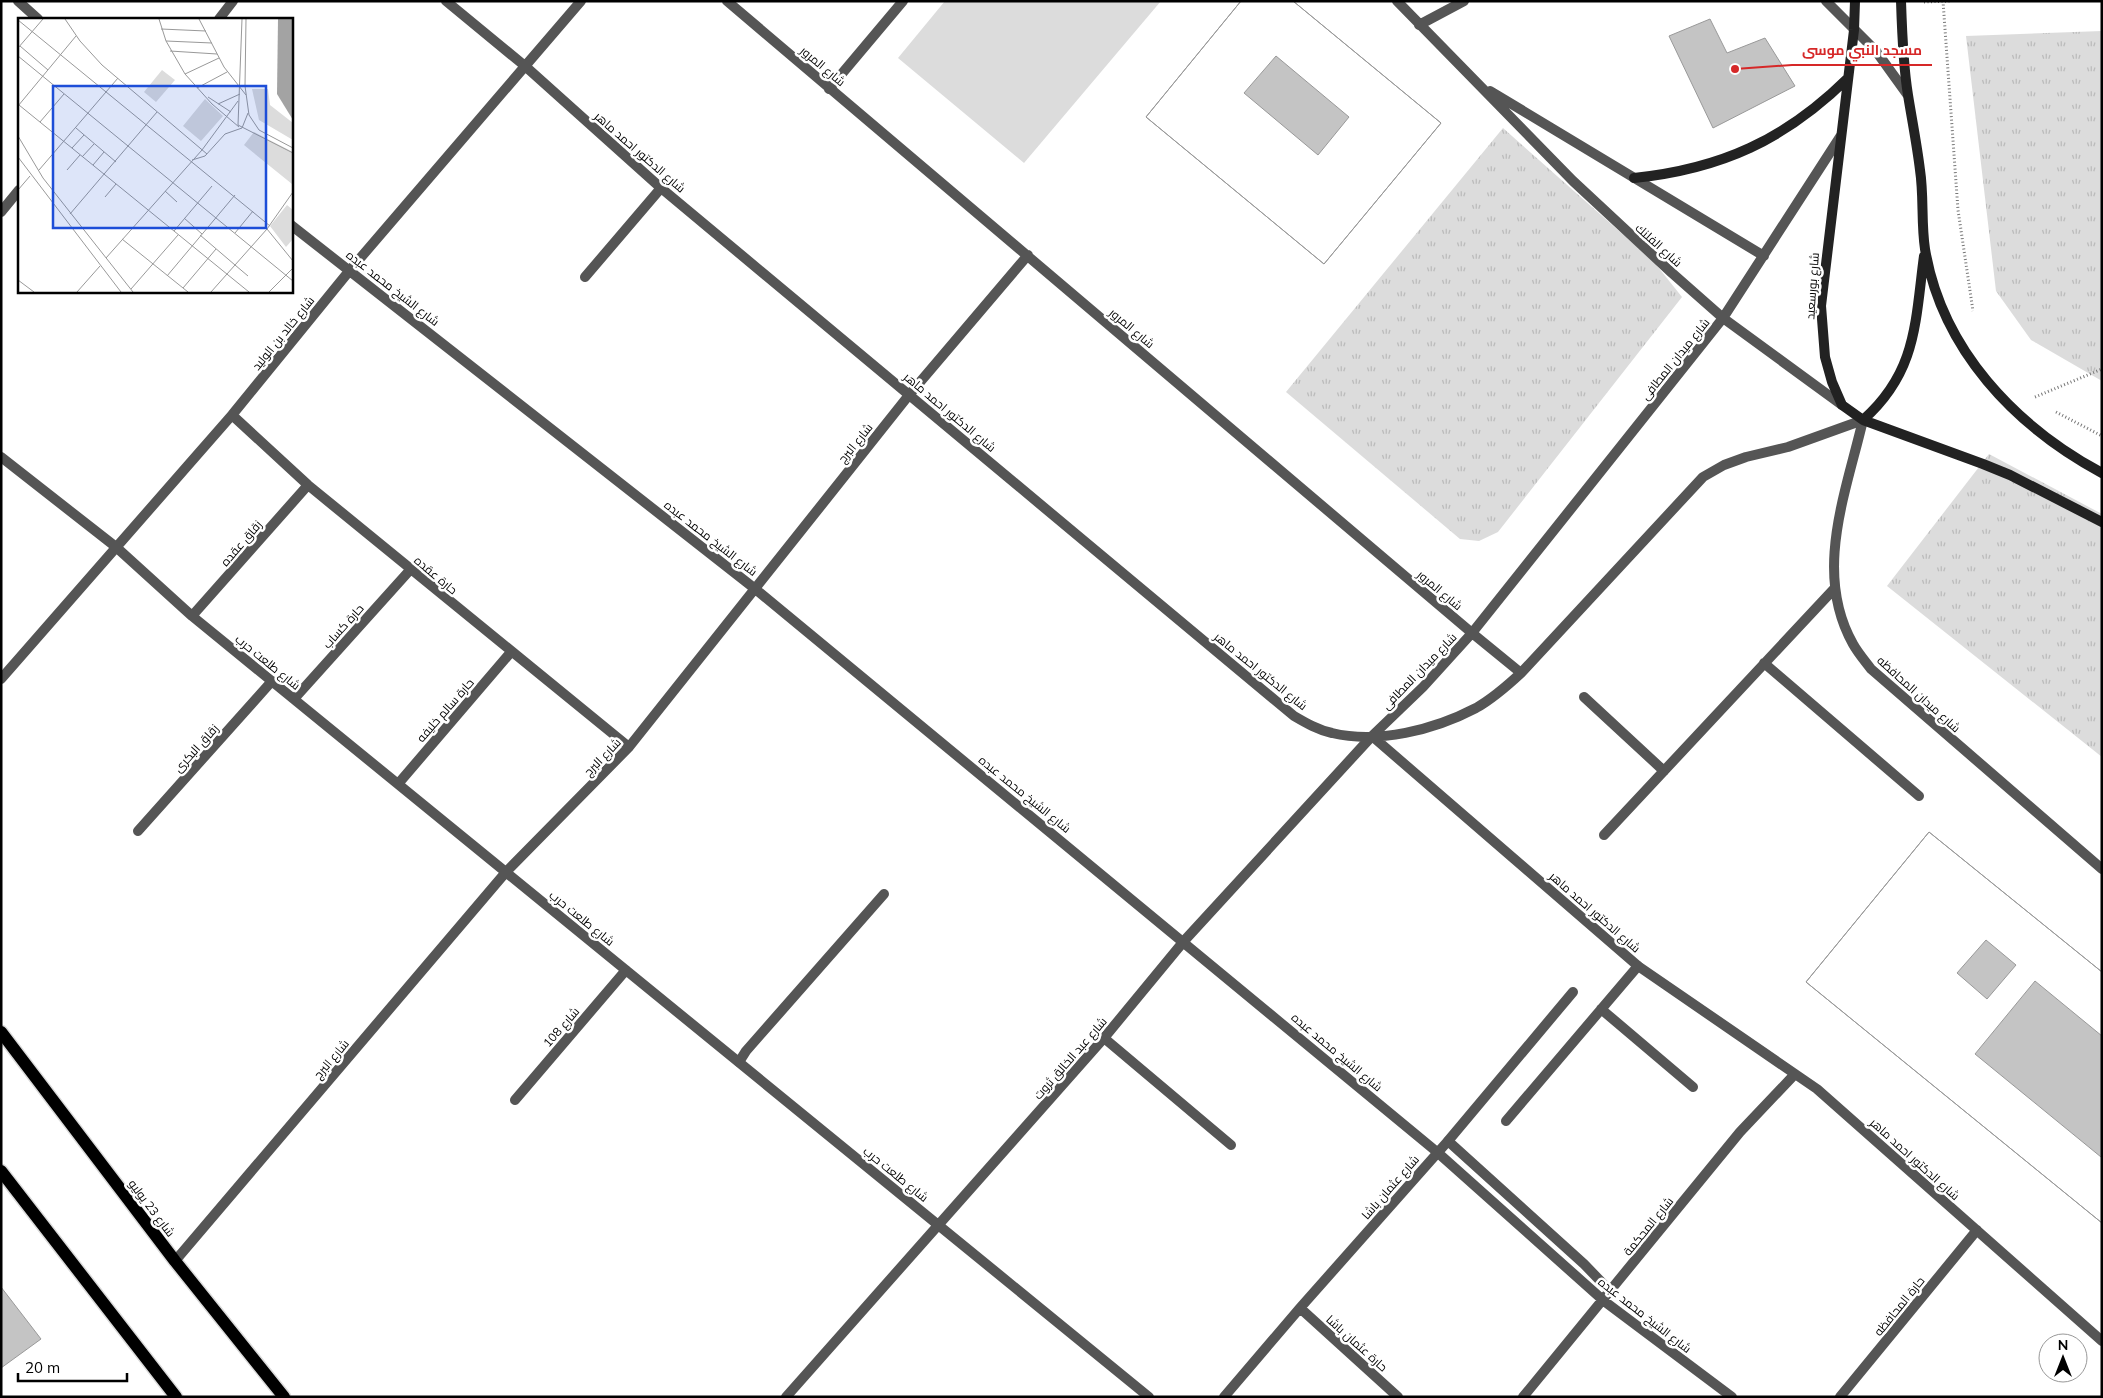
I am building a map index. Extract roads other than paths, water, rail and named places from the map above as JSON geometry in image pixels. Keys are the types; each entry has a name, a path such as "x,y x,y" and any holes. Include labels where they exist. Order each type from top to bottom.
{"main road":[{"name":"شارع بورسعيد","path":"1842,405 1832,382 1825,357 1821,306 1854,30 1854,1"},
{"path":"1863,420 1879,406 1893,388 1904,368 1911,346 1925,249 1921,173 1908,94 1901,1"},
{"path":"1634,178 1665,175 1694,169 1751,149 1778,135 1803,118 1826,100 1848,78"},
{"path":"1925,249 1935,285 1948,318 1965,350 1986,380 2010,407 2036,431 2066,453 2102,473"},
{"path":"1842,405 1863,420 1992,468 2102,522"},
{"name":"شارع 23 يوليو","path":"1,1032 175,1261 284,1397"},
{"path":"1,1171 176,1397"}],"street":[{"path":"18,1 37,18"},
{"path":"220,18 233,1"},
{"name":"شارع الدكتور احمد ماهر","path":"446,1 525,66 661,188 1294,716 1312,726 1331,733 1372,736 1638,966 1817,1089 2102,1342"},
{"name":"شارع خالد بن الوليد","path":"1,679 232,415 350,270 581,1"},
{"name":"شارع المرور","path":"727,1 1521,673"},
{"path":"829,89 903,1"},
{"name":"شارع الفلنك","path":"1398,1 1419,25 1608,214 1723,318 1842,405"},
{"path":"1419,25 1464,1"},
{"path":"1826,1 1876,51 1908,94"},
{"name":"شارع الفلنك","path":"1477,83 1764,256"},
{"name":"شارع ميدان المطافى","path":"1372,736 1423,687 1472,633 1723,318 1840,137"},
{"path":"585,277 661,188"},
{"path":"1,212 18,191"},
{"name":"شارع الشيخ محمد عبده","path":"292,226 754,588 1184,941 1438,1152 1607,1296 1732,1397"},
{"name":"شارع البرج","path":"175,1261 506,872 629,748 909,395 1028,255"},
{"name":"حارة عقده","path":"232,415 308,485 629,748"},
{"path":"1372,736 1425,728 1452,719 1477,707 1500,692 1521,673 1703,477 1724,465 1746,456 1805,442 1863,420"},
{"name":"شارع ميدان المحافظه","path":"1863,420 1837,529 1833,559 1834,589 1841,618 1853,645 1871,669 2102,870"},
{"name":"شارع طلعت حرب","path":"1,457 116,547 192,616 1149,1397"},
{"name":"زقاق عقده","path":"192,616 308,485"},
{"name":"حارة كساب","path":"294,699 410,570"},
{"path":"1604,835 1834,589"},
{"name":"حارة سالم خليفه","path":"398,784 511,652"},
{"path":"1764,663 1919,796"},
{"name":"زقاق البكرى","path":"138,831 272,681"},
{"path":"1584,697 1664,771"},
{"name":"شارع عبد الخالق ثروت","path":"786,1397 1104,1038 1184,941 1372,736"},
{"path":"739,1062 746,1051 884,894"},
{"path":"1506,1121 1638,966"},
{"name":"شارع 108","path":"515,1100 626,970"},
{"name":"شارع عثمان باشا","path":"1224,1397 1448,1141 1573,992"},
{"path":"1601,1009 1693,1087"},
{"path":"1104,1038 1231,1145"},
{"name":"شارع المحكمة","path":"1523,1397 1740,1132 1796,1074"},
{"path":"1448,1141 1584,1264 1607,1296"},
{"name":"حارة المحافظه","path":"1840,1397 1977,1230"},
{"name":"حارة عثمان باشا","path":"1300,1308 1398,1397"}],"place":[{"name":"مسجد النبي موسى","path":"1735,69"}]}
